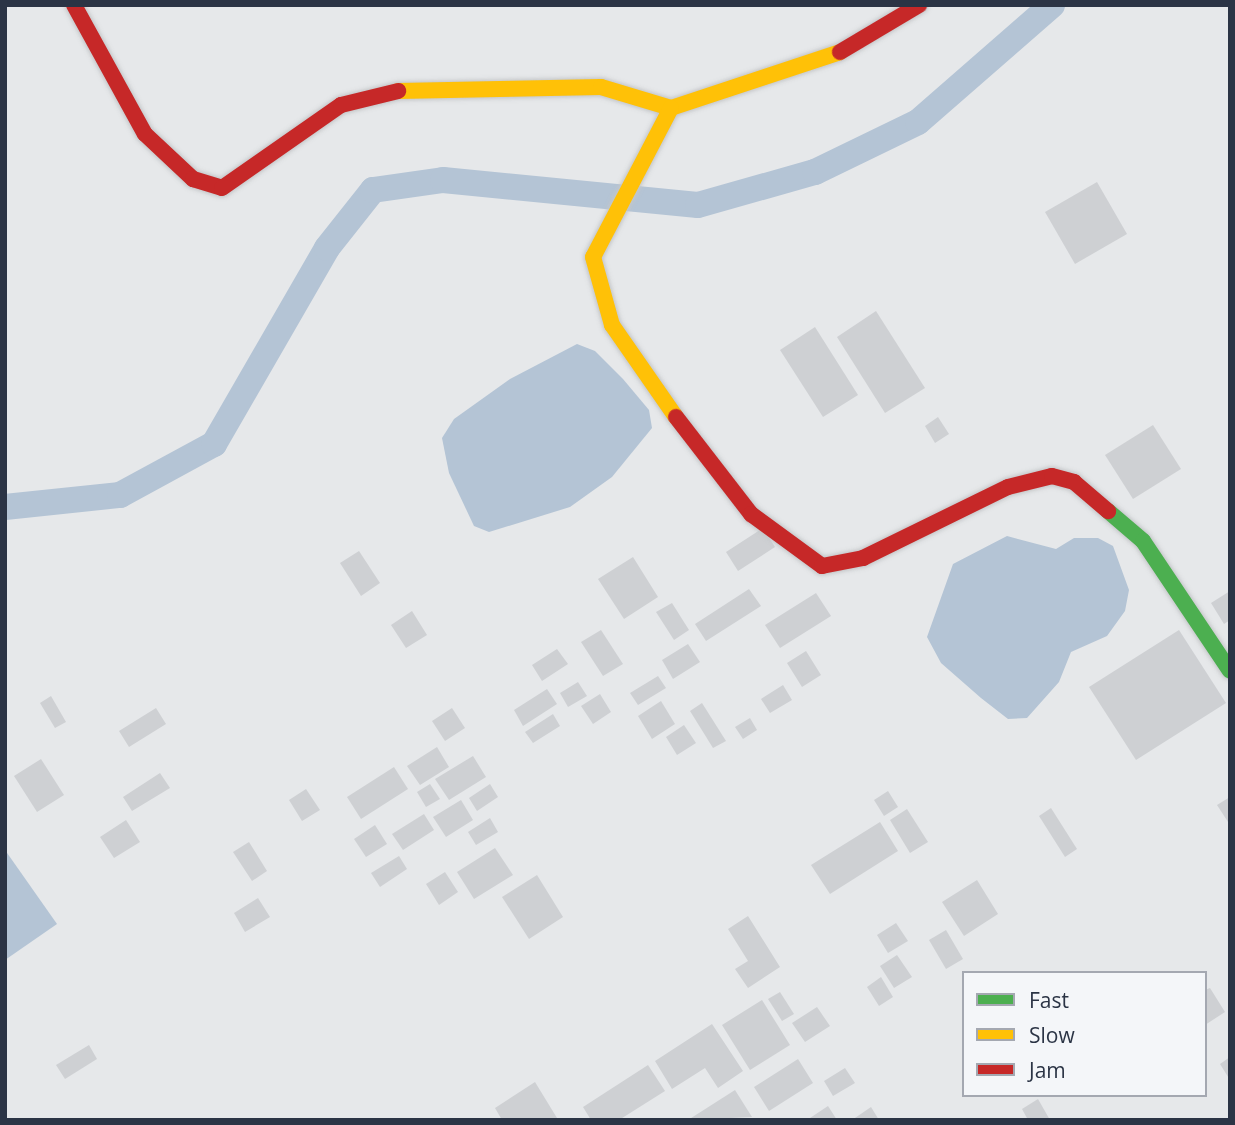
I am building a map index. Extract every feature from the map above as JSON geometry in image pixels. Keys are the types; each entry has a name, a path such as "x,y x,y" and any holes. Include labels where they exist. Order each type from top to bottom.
{"street":[{"path":"74,5 145,134 193,179 222,188 341,105 391,91 601,88 671,108 838,53 919,5"},
{"path":"671,108 663,129 593,257 612,326 713,471 785,545 822,566 863,558 1008,487 1052,476 1074,482 1143,541 1230,671"}],"water":[{"path":"577,344 595,351 623,379 649,410 652,428 612,477 570,507 489,532 474,526 449,473 442,438 454,419 510,379"},
{"path":"1007,536 1056,549 1074,538 1098,538 1113,546 1129,590 1125,611 1107,636 1071,652 1059,682 1027,718 1008,719 981,698 941,663 927,637 953,564"},
{"path":"5,850 57,924 5,960"}],"building":[{"path":"1097,182 1127,234 1075,264 1045,212"},
{"path":"876,311 925,388 885,413 837,337"},
{"path":"815,327 858,395 823,417 780,350"},
{"path":"938,417 949,434 935,443 925,426"},
{"path":"1153,425 1181,469 1133,499 1105,455"},
{"path":"763,528 775,547 738,571 726,552"},
{"path":"359,551 380,583 361,596 340,563"},
{"path":"633,557 658,597 624,619 598,579"},
{"path":"749,589 761,606 706,641 695,624"},
{"path":"1230,591 1230,620 1224,624 1211,603"},
{"path":"816,593 831,616 780,648 765,625"},
{"path":"672,603 689,630 674,640 656,612"},
{"path":"412,611 427,635 406,648 391,625"},
{"path":"601,630 623,664 603,676 581,642"},
{"path":"1179,630 1226,703 1136,760 1089,687"},
{"path":"688,644 700,662 673,679 662,660"},
{"path":"557,649 568,664 542,681 532,665"},
{"path":"806,651 821,675 802,687 787,663"},
{"path":"658,676 666,688 638,705 630,693"},
{"path":"578,682 587,696 568,707 560,693"},
{"path":"783,685 792,700 770,713 761,699"},
{"path":"547,689 557,704 523,726 514,710"},
{"path":"600,694 611,712 593,724 581,706"},
{"path":"51,696 66,722 55,728 40,703"},
{"path":"661,701 675,724 652,739 638,716"},
{"path":"702,703 726,741 713,748 690,711"},
{"path":"156,708 166,724 129,747 119,731"},
{"path":"452,708 465,728 445,741 432,721"},
{"path":"553,714 560,726 533,743 525,732"},
{"path":"750,718 757,730 743,739 735,727"},
{"path":"684,725 696,743 677,755 666,737"},
{"path":"437,747 449,767 420,785 407,766"},
{"path":"473,756 486,777 449,800 435,779"},
{"path":"41,759 64,795 37,812 14,776"},
{"path":"394,767 408,789 361,819 347,797"},
{"path":"160,773 170,788 132,811 123,797"},
{"path":"430,784 440,799 426,807 417,792"},
{"path":"490,784 498,797 477,811 469,798"},
{"path":"306,789 320,810 302,821 289,800"},
{"path":"888,791 898,807 884,816 874,800"},
{"path":"1230,797 1230,825 1217,805"},
{"path":"461,800 473,820 446,837 433,817"},
{"path":"1051,808 1077,849 1065,857 1039,816"},
{"path":"907,809 928,842 910,853 890,820"},
{"path":"424,814 434,830 403,850 392,834"},
{"path":"490,818 498,832 476,845 468,832"},
{"path":"126,820 140,842 114,858 100,837"},
{"path":"880,822 898,851 830,894 811,865"},
{"path":"375,825 387,844 366,857 354,839"},
{"path":"249,842 267,871 252,881 233,852"},
{"path":"495,848 513,875 474,899 457,872"},
{"path":"399,856 407,869 380,887 371,873"},
{"path":"445,872 458,892 439,905 426,884"},
{"path":"537,875 563,917 529,939 502,897"},
{"path":"977,880 998,914 964,936 942,902"},
{"path":"258,898 270,917 245,932 234,913"},
{"path":"748,916 780,967 748,988 735,969 748,961 728,929"},
{"path":"896,923 908,941 888,953 877,935"},
{"path":"946,930 963,959 946,969 929,940"},
{"path":"897,955 912,977 894,988 880,966"},
{"path":"881,977 893,997 879,1006 867,987"},
{"path":"1210,988 1225,1012 1207,1024 1207,989"},
{"path":"780,992 794,1014 782,1021 768,999"},
{"path":"762,1000 790,1045 750,1070 722,1025"},
{"path":"817,1007 830,1026 805,1042 792,1023"},
{"path":"712,1024 743,1071 718,1088 705,1068 672,1089 655,1061"},
{"path":"89,1045 97,1059 65,1079 56,1065"},
{"path":"1230,1057 1230,1080 1220,1064"},
{"path":"798,1059 813,1083 769,1111 754,1087"},
{"path":"648,1065 665,1091 619,1120 591,1120 583,1107"},
{"path":"845,1068 855,1083 833,1096 824,1081"},
{"path":"535,1082 557,1118 502,1120 495,1108"},
{"path":"735,1090 752,1117 688,1120"},
{"path":"1038,1099 1050,1120 1028,1120 1022,1109"},
{"path":"828,1106 837,1120 807,1120"},
{"path":"871,1107 879,1120 852,1120"}],"waterway":[{"path":"5,507 120,495 214,444 327,248 373,190 443,180 698,205 815,172 918,122 1052,5"}],"traffic: fast":[{"path":"1108,511 1143,541 1230,671"}],"traffic: slow":[{"path":"398,91 601,87 671,108 840,52"},
{"path":"671,108 593,257 612,325 676,417"}],"traffic: jam":[{"path":"74,5 145,134 193,179 222,188 341,105 398,91"},
{"path":"840,52 919,5"},
{"path":"676,417 751,514 822,566 863,558 1008,487 1052,476 1074,482 1108,511"}]}
